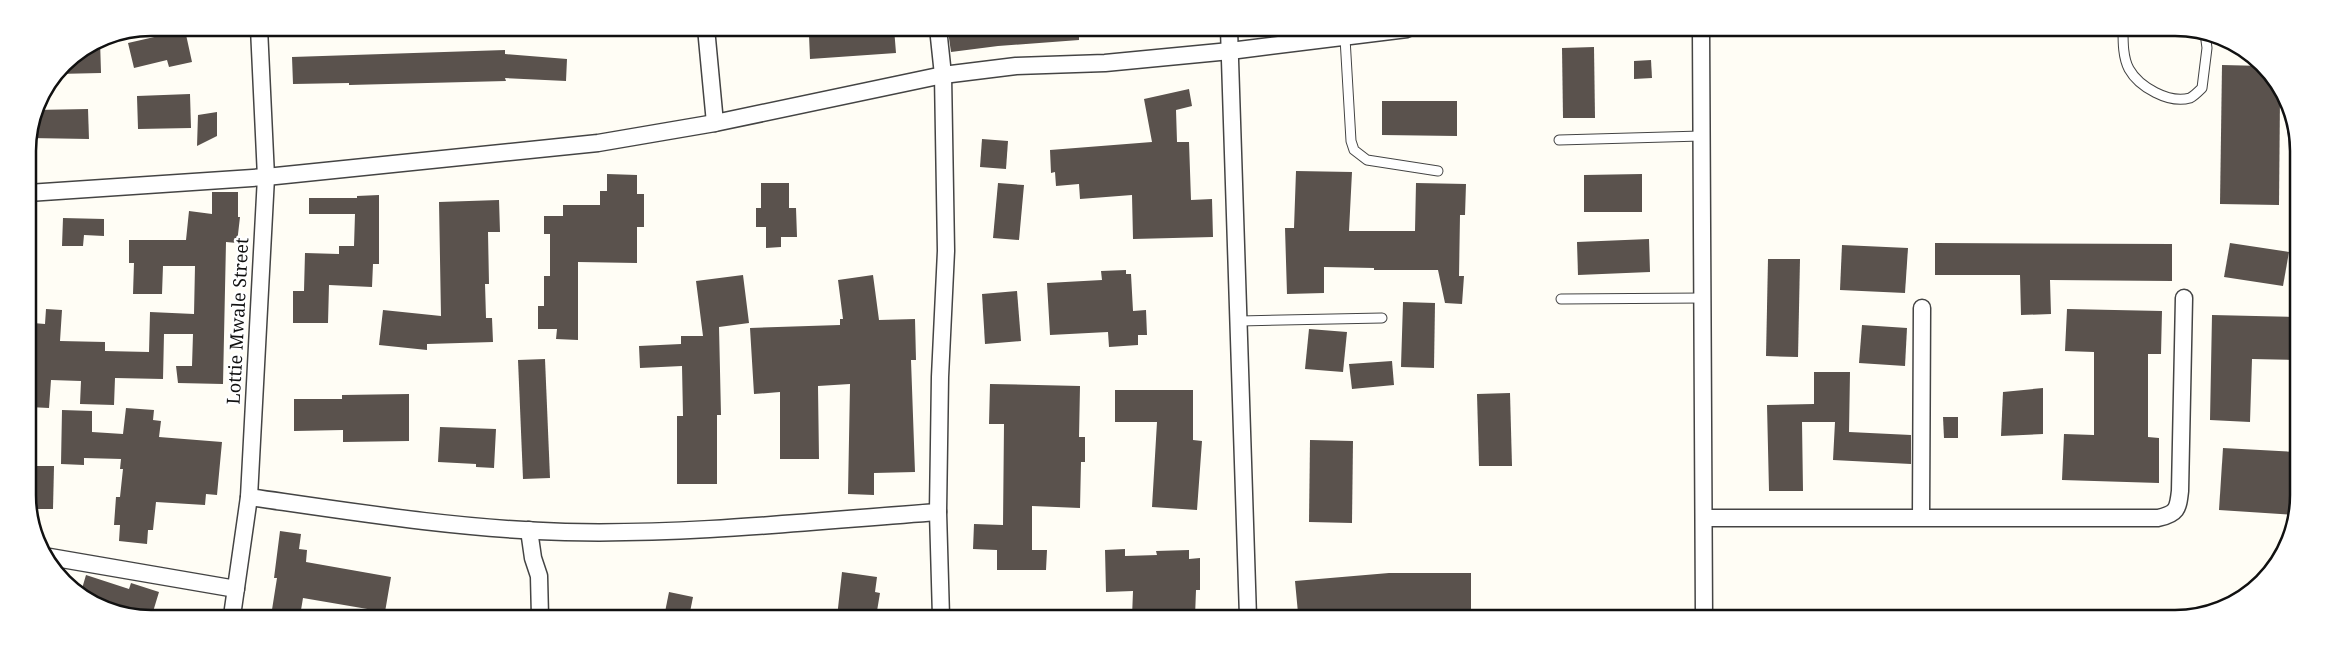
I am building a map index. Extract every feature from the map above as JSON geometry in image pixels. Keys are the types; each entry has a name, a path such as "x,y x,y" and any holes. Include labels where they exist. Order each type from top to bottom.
{"street":[{"name":"Lottie Mwale Street","path":"233,610 249,497 266,178 259,36"},
{"path":"707,36 715,123"},
{"path":"939,36 943,75 946,251 940,377 938,512 940,610"},
{"path":"1229,36 1248,610"},
{"path":"36,192 266,178 598,143 715,123 943,75 1016,66 1105,63 1360,36"},
{"path":"1701,36 1704,610"},
{"path":"1704,518 2158,518 2170,515 2178,507 2180,491 2184,298"},
{"path":"1921,517 1922,308"},
{"path":"249,497 367,515 565,532 668,530 938,512"},
{"path":"529,530 533,558 539,576 540,610"},
{"path":"56,558 236,589"}],"lane":[{"path":"2123,36 2129,68 2142,84 2167,98 2190,98 2202,88 2207,48 2206,40"},
{"path":"1346,38 1351,141 1354,150 1368,160 1438,171"},
{"path":"1559,140 1701,136"},
{"path":"1561,299 1703,298"},
{"path":"1240,321 1382,318"}],"building":[{"path":"159,36 186,36 192,62 169,67 167,60 134,68 128,43"},
{"path":"809,36 895,36 896,53 810,59"},
{"path":"949,36 1079,36 1079,40 998,46 951,52"},
{"path":"1594,47 1595,118 1563,118 1562,48"},
{"path":"100,49 101,73 67,74 87,56"},
{"path":"505,50 505,54 567,59 566,81 505,78 506,81 349,85 349,83 293,84 292,57"},
{"path":"1651,60 1652,78 1634,79 1634,61"},
{"path":"2222,65 2251,66 2266,81 2280,105 2279,205 2220,204"},
{"path":"1189,89 1192,106 1176,110 1177,142 1189,142 1191,200 1212,199 1213,237 1133,239 1132,195 1080,199 1079,184 1056,186 1055,172 1051,173 1050,150 1152,142 1144,99"},
{"path":"190,94 191,128 138,129 137,96"},
{"path":"1382,101 1457,101 1457,136 1382,135"},
{"path":"88,109 89,139 37,138 44,110"},
{"path":"217,112 217,136 197,146 198,115"},
{"path":"982,139 1008,141 1006,169 980,167"},
{"path":"1296,171 1352,172 1349,231 1415,231 1416,183 1466,184 1465,215 1460,215 1459,276 1464,276 1462,304 1445,303 1438,270 1374,270 1374,268 1324,267 1324,293 1287,294 1285,228 1294,228"},
{"path":"607,174 637,175 637,194 644,194 644,227 637,227 637,263 578,262 578,340 556,339 557,329 538,329 538,306 544,306 544,276 550,276 550,234 544,234 544,216 563,216 563,205 600,205 600,191 607,191"},
{"path":"1642,174 1642,212 1584,212 1584,175"},
{"path":"761,183 789,183 789,208 796,208 797,237 781,237 781,247 766,248 766,227 756,227 756,208 761,208"},
{"path":"998,183 1024,185 1019,240 993,238"},
{"path":"212,192 238,192 238,217 240,217 237,243 226,242 223,384 178,383 176,366 192,366 193,334 164,334 163,379 115,378 114,405 80,404 81,381 51,380 49,408 36,407 36,323 45,324 46,309 62,310 60,341 105,342 105,351 149,352 150,312 194,314 195,266 163,266 162,294 133,294 134,263 129,263 129,240 186,240 189,211 212,214"},
{"path":"379,195 379,264 373,264 372,287 329,285 328,323 293,323 293,291 304,291 305,253 339,254 339,246 354,246 355,214 309,214 309,198 357,198 357,196"},
{"path":"499,200 500,232 488,232 489,284 485,284 486,318 492,318 493,342 427,344 427,350 379,345 383,310 441,316 439,202"},
{"path":"63,218 104,219 104,236 84,235 83,246 62,246"},
{"path":"1649,239 1650,272 1578,275 1577,242"},
{"path":"1935,243 2172,244 2172,281 2050,280 2051,314 2021,315 2020,275 1935,275"},
{"path":"2230,243 2289,252 2283,286 2224,277"},
{"path":"1842,245 1908,248 1905,293 1840,290"},
{"path":"1768,259 1800,259 1798,357 1766,356"},
{"path":"1126,270 1126,274 1131,274 1133,311 1146,310 1147,335 1138,335 1138,345 1109,347 1108,332 1050,335 1047,283 1102,280 1101,271"},
{"path":"743,275 749,323 719,327 721,415 717,415 717,484 677,484 677,416 683,416 682,366 640,368 639,346 681,344 681,336 703,336 696,281"},
{"path":"873,275 879,320 915,319 916,360 911,360 915,472 874,473 874,495 848,494 850,384 818,386 819,459 780,459 780,392 754,394 750,328 840,325 840,319 843,319 838,280"},
{"path":"1017,291 1021,341 985,344 982,294"},
{"path":"1403,302 1435,303 1434,368 1401,367"},
{"path":"2067,309 2162,311 2161,354 2148,354 2148,437 2159,438 2159,483 2062,480 2064,434 2094,435 2094,352 2065,351"},
{"path":"2212,315 2290,317 2290,360 2252,359 2250,422 2210,420"},
{"path":"1862,325 1907,328 1905,366 1859,363"},
{"path":"1309,329 1347,332 1343,372 1305,369"},
{"path":"545,359 550,478 523,479 518,360"},
{"path":"1392,361 1394,385 1352,389 1349,364"},
{"path":"1814,372 1850,372 1849,432 1911,435 1911,464 1833,460 1835,422 1802,422 1803,491 1769,491 1767,405 1814,404"},
{"path":"990,384 1080,386 1079,437 1085,437 1085,462 1081,462 1080,508 1032,506 1032,550 1047,550 1046,570 997,570 997,550 973,549 974,524 1003,525 1004,424 989,424"},
{"path":"2043,388 2043,434 2001,436 2003,392"},
{"path":"1115,390 1193,390 1193,440 1202,441 1197,510 1152,507 1157,422 1115,422"},
{"path":"1510,393 1512,466 1479,466 1477,394"},
{"path":"409,394 409,441 343,442 343,430 294,431 294,399 342,399 342,395"},
{"path":"126,408 154,410 153,420 161,421 159,437 222,442 217,495 206,494 205,505 156,502 153,530 148,530 147,544 119,541 120,525 114,525 116,497 120,497 123,469 120,469 121,459 84,458 84,465 61,464 62,410 92,411 92,432 123,434"},
{"path":"1943,417 1958,417 1958,438 1944,438"},
{"path":"440,427 496,429 494,468 476,467 476,464 438,462"},
{"path":"1310,440 1353,441 1352,523 1309,522"},
{"path":"2223,448 2290,452 2288,515 2219,510"},
{"path":"36,466 54,466 53,509 37,509"},
{"path":"280,531 301,534 299,549 307,550 306,562 391,577 385,610 373,610 303,598 301,610 272,610 277,578 274,578"},
{"path":"1125,549 1125,556 1157,555 1156,551 1189,550 1189,559 1200,558 1200,590 1196,590 1195,610 1132,610 1133,591 1106,592 1105,550"},
{"path":"842,572 877,577 875,592 880,593 877,610 838,610"},
{"path":"1389,573 1471,573 1471,610 1298,610 1295,581"},
{"path":"86,575 129,589 131,583 159,592 154,610 143,610 114,604 82,587"},
{"path":"669,592 693,597 690,610 665,610"}]}
